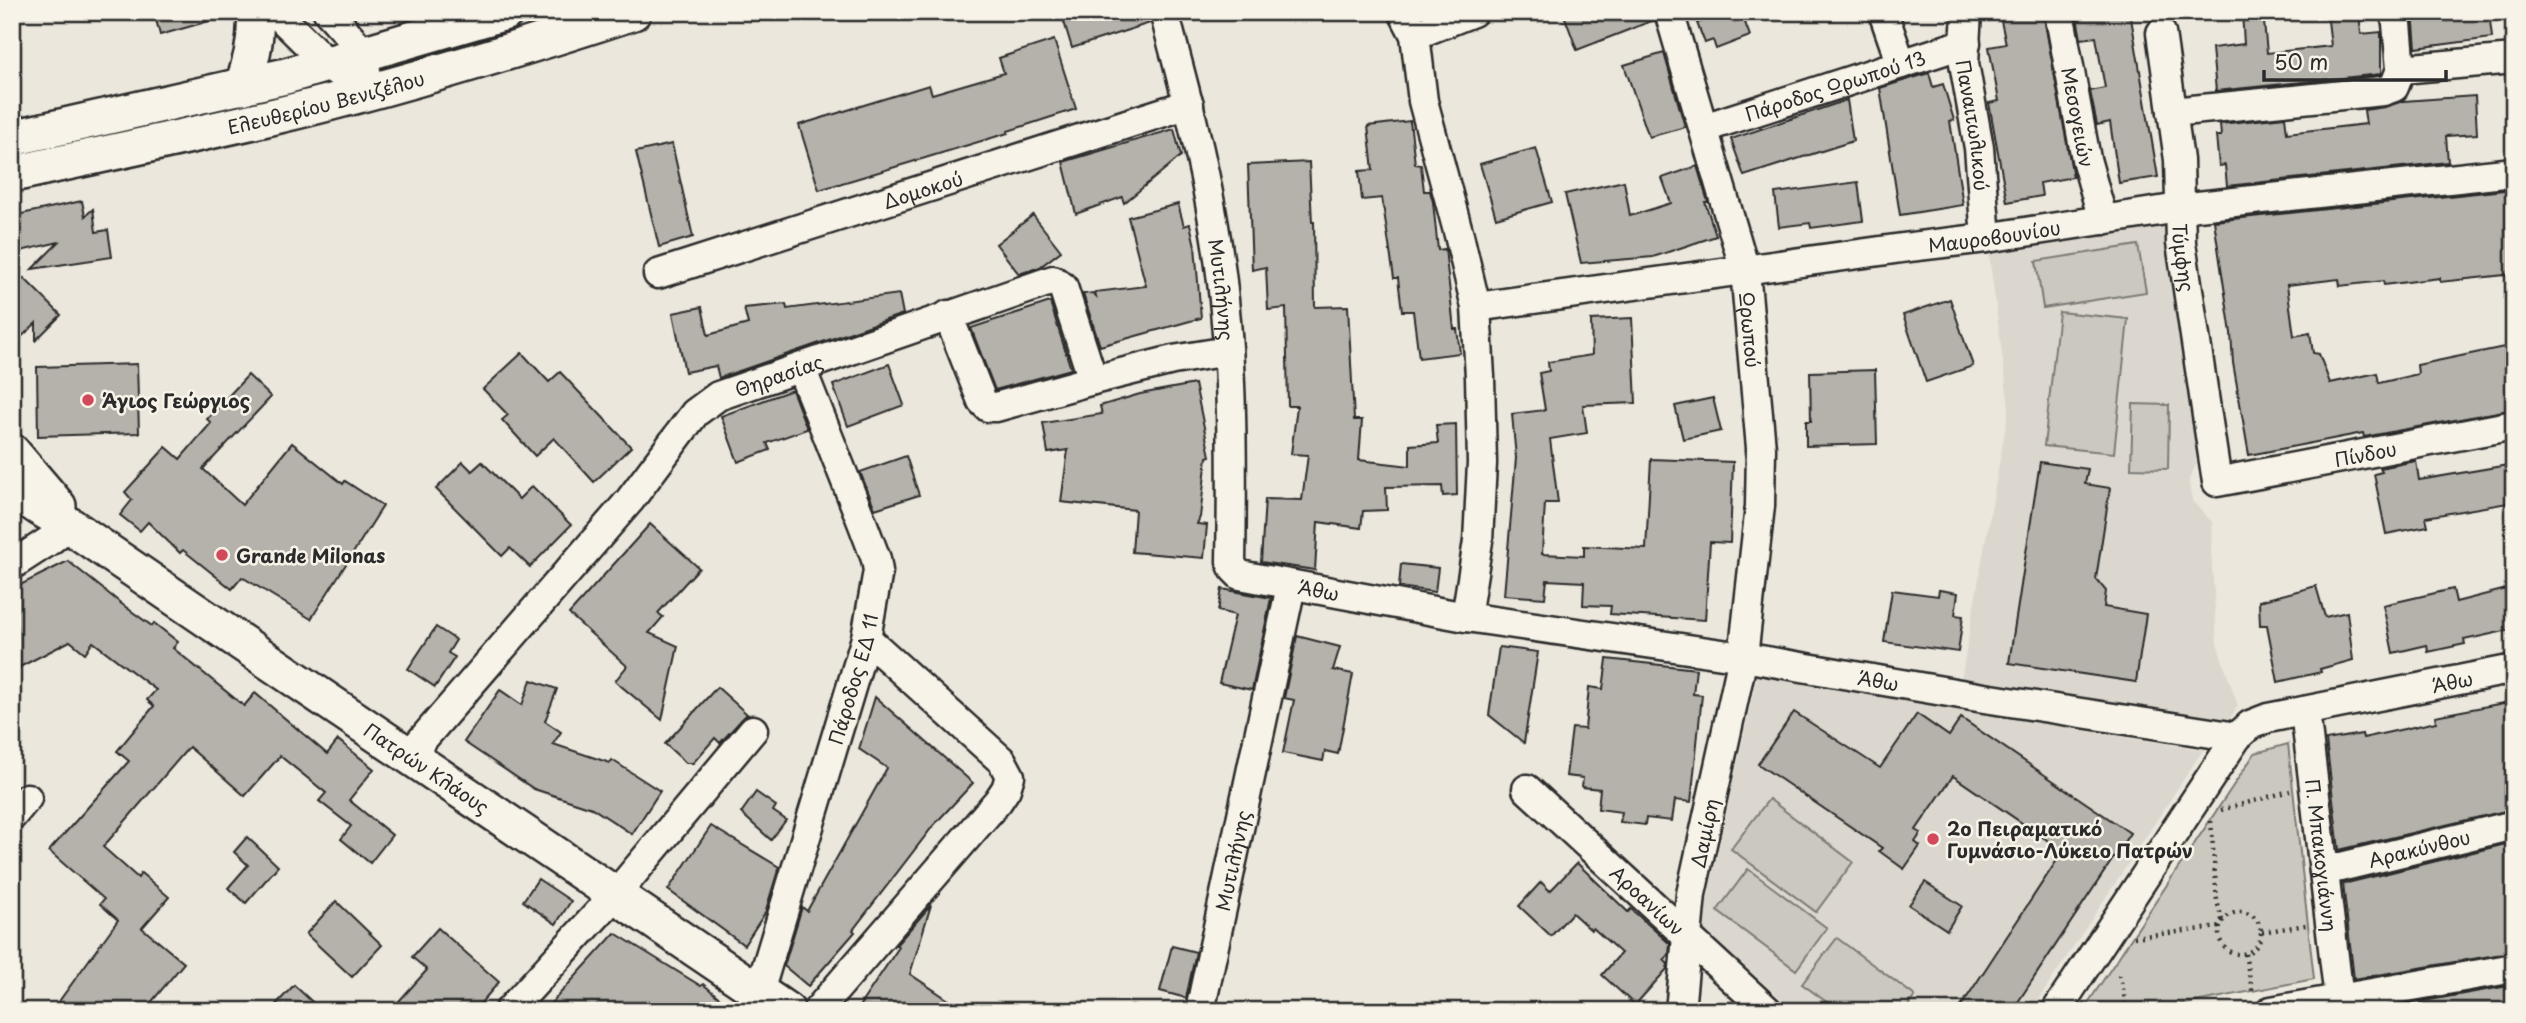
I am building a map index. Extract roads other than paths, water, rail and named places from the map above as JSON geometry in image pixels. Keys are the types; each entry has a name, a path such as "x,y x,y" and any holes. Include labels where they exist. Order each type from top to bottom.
{"main road":[{"path":"242,87 254,43 256,12"},
{"name":"Ελευθερίου Βενιζέλου","path":"12,138 329,65 506,12"},
{"name":"Ελευθερίου Βενιζέλου","path":"12,174 273,116 367,92 511,52 633,12"},
{"name":"Πατρών Κλάους","path":"12,452 52,498 69,524"},
{"name":"Πατρών Κλάους","path":"12,489 69,524 275,667 773,1001"}],"street":[{"path":"275,12 329,65 367,92"},
{"path":"328,12 363,55 368,71 367,92"},
{"name":"Μυτιλήνης","path":"1164,12 1189,104 1215,227 1228,351 1233,455 1231,562 1236,572"},
{"path":"1466,617 1478,541 1482,463 1476,307 1460,235 1423,101 1409,24 1472,12"},
{"name":"Ωρωπού","path":"1669,12 1745,270 1760,448 1760,495 1743,657"},
{"path":"1883,12 1901,64"},
{"name":"Παναιτωλικού","path":"1968,12 1964,63 1979,148 1986,238"},
{"name":"Μεσογειών","path":"2059,12 2086,159 2103,220"},
{"path":"2172,112 2383,91 2394,86 2401,69 2396,12"},
{"name":"Τύμφης","path":"2161,33 2179,160 2181,243 2217,482"},
{"name":"Πάροδος Ωρωπού 13","path":"1704,128 1966,43"},
{"path":"2401,69 2514,59"},
{"name":"Δομοκού","path":"658,274 1189,104"},
{"name":"Μαυροβουνίου","path":"1476,307 1986,238 2179,208 2514,173"},
{"name":"Θηρασίας","path":"409,755 630,500 695,413 718,397 1053,280 1063,287 1093,380"},
{"path":"948,315 982,401 988,407 1172,360 1228,351"},
{"name":"Πάροδος ΕΔ 11","path":"773,1001 866,638 877,585 876,559 801,368"},
{"name":"Πίνδου","path":"2217,482 2514,425"},
{"path":"12,565 49,541 69,524"},
{"name":"Άθω","path":"1236,572 1252,579 1466,617 1743,657 2237,737 2258,721 2514,669"},
{"name":"Μυτιλήνης","path":"1200,1011 1291,586"},
{"path":"817,1011 998,801 1010,776 1002,761 866,638"},
{"name":"Δαμίρη","path":"1680,1011 1686,937 1700,844 1743,657"},
{"name":"Π. Μπακογιάννη","path":"2305,711 2339,999"},
{"path":"509,1011 615,895 753,730"},
{"path":"2056,1011 2237,737"},
{"name":"Αροανίων","path":"1527,789 1768,1011"},
{"name":"Αρακύνθου","path":"2324,871 2514,825"},
{"path":"2262,1005 2339,999 2514,968"}],"place":[{"name":"Άγιος Γεώργιος","path":"88,400"},
{"name":"Grande Milonas","path":"222,555"},
{"name":"2ο Πειραματικό Γυμνάσιο-Λύκειο Πατρών","path":"1933,839"}]}
